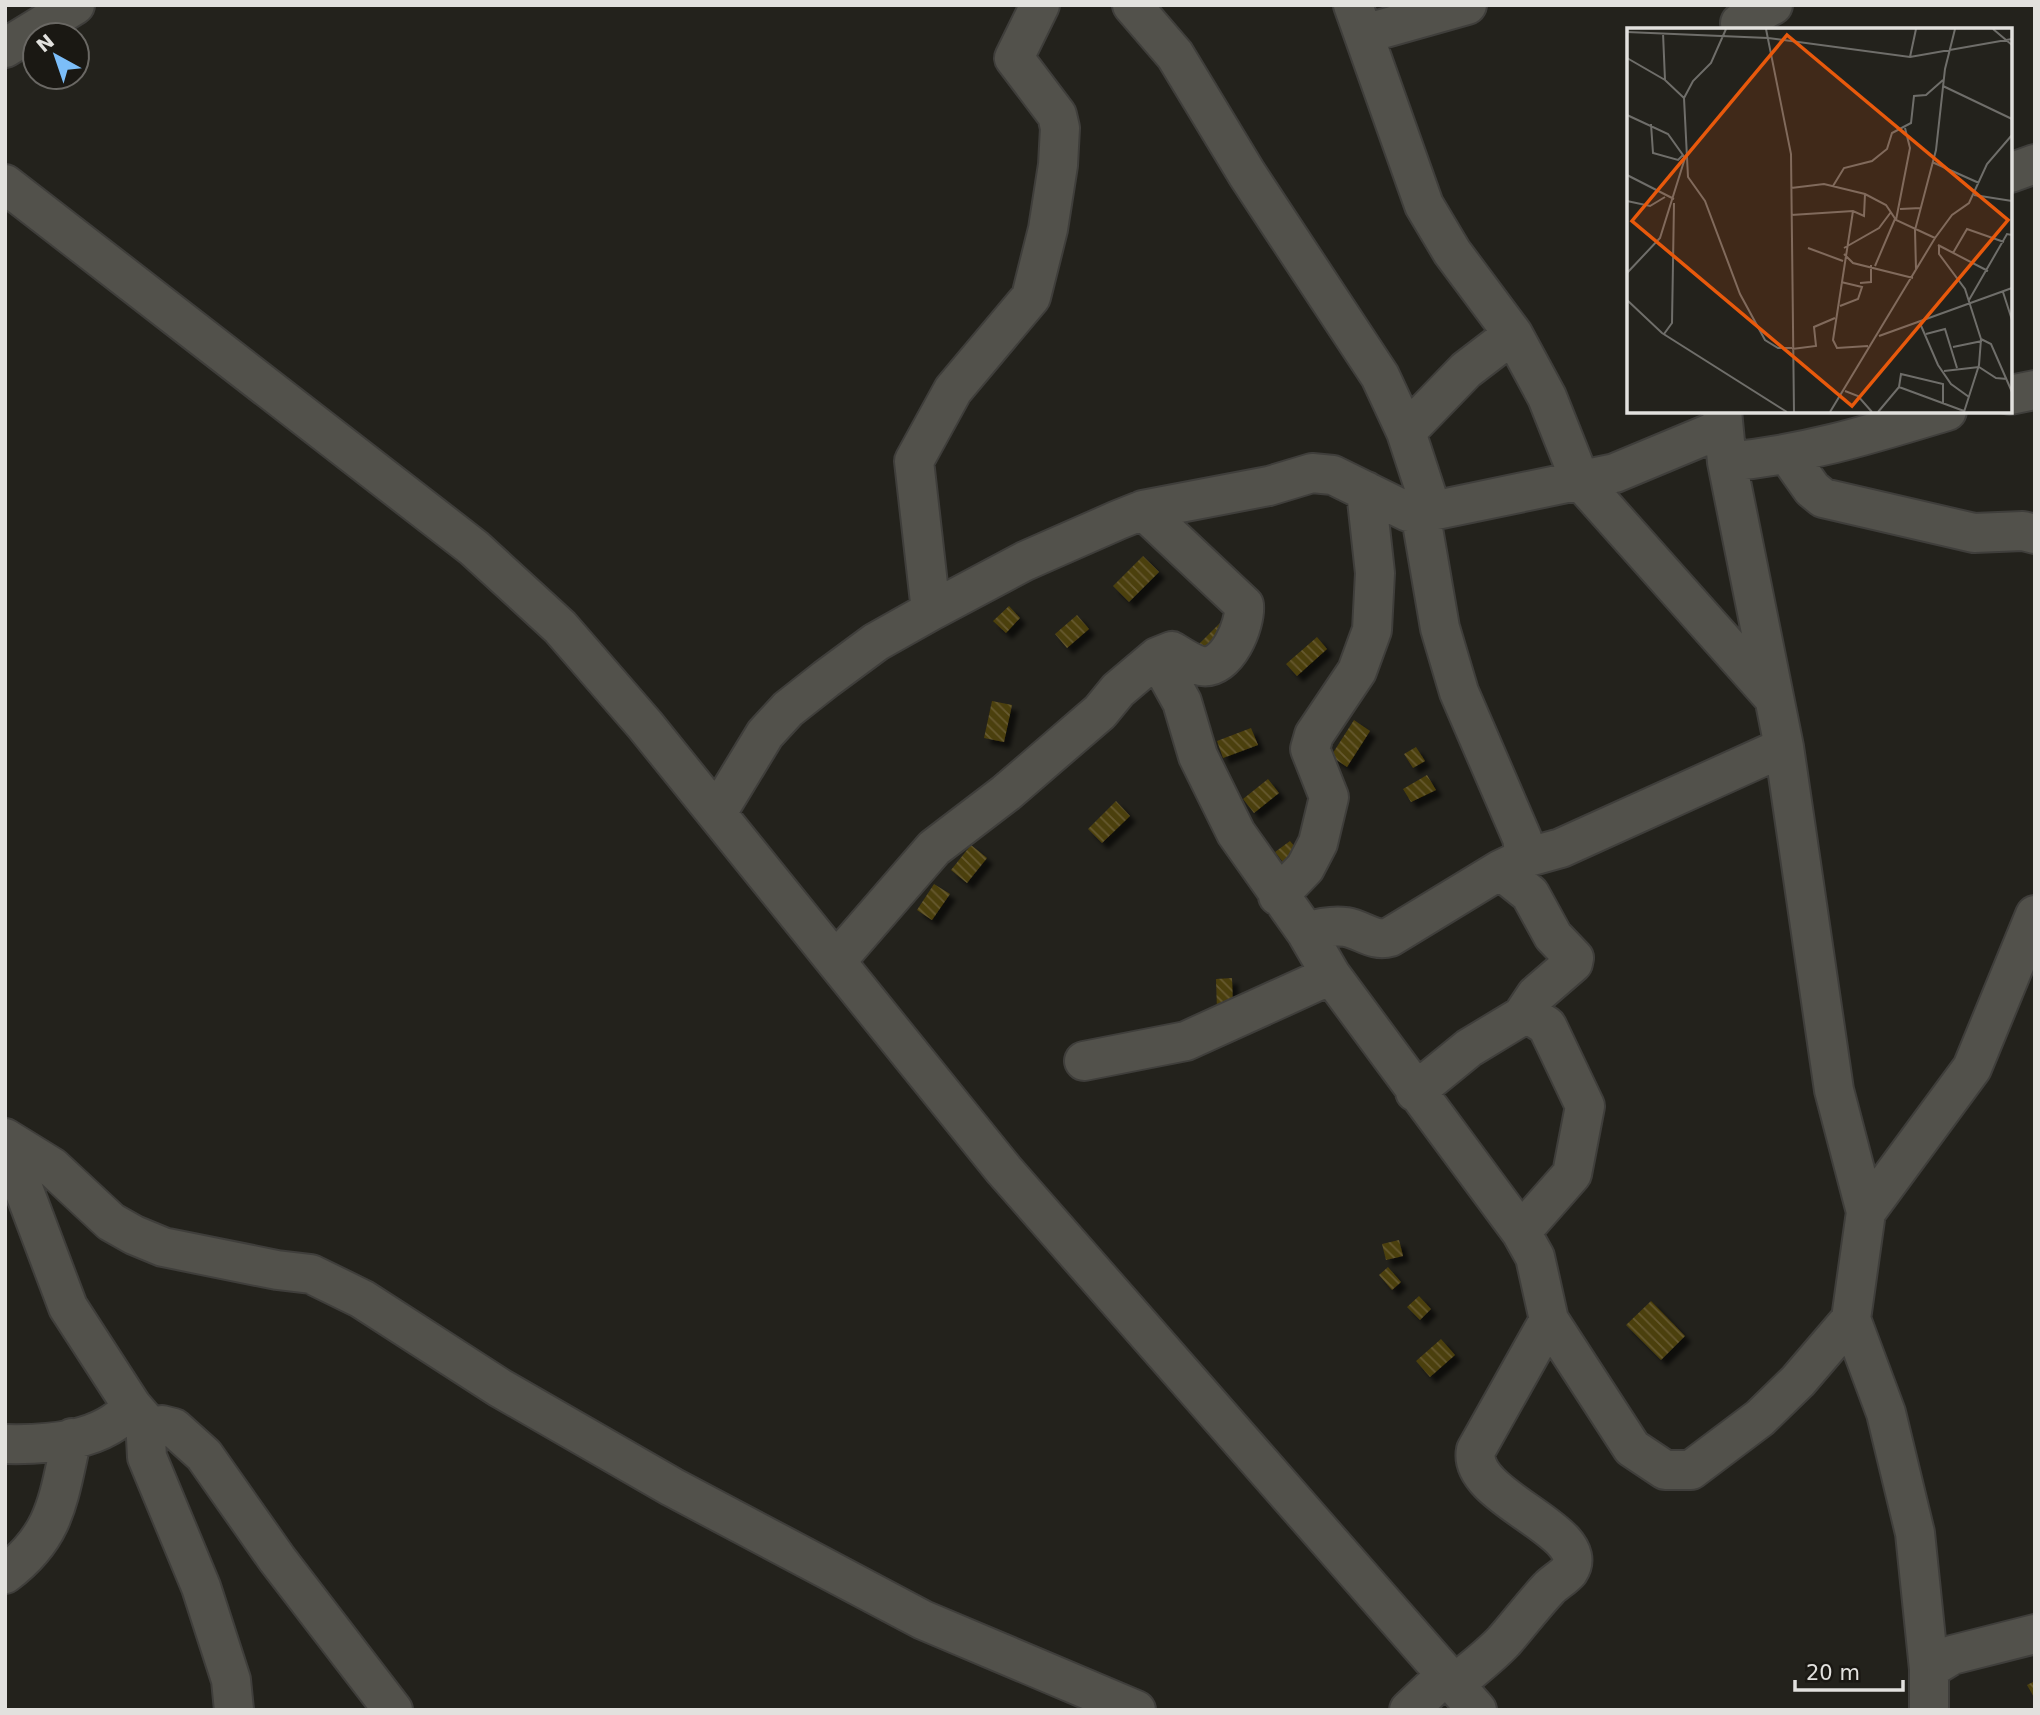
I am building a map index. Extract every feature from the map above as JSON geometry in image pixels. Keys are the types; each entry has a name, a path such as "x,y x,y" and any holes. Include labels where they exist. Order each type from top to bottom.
{"street":[{"path":"5,48 75,5"},
{"path":"931,611 914,461 953,390 1031,297 1048,229 1058,164 1060,128 1057,115 1048,100 1014,58 1040,5"},
{"path":"1132,5 1175,55 1254,185 1380,376 1406,432 1426,511 1440,628 1458,692 1522,838 1513,864 1553,936 1574,958 1573,963 1536,995 1522,1016 1469,1048 1415,1092"},
{"path":"1467,5 1358,20 1424,205 1452,252 1513,334 1547,397 1580,480 1774,698"},
{"path":"1738,19 1773,5"},
{"path":"2012,172 2035,164"},
{"path":"5,184 474,548 560,627 717,813 1004,1170 1460,1689"},
{"path":"1406,432 1466,370 1513,334"},
{"path":"2012,395 2035,390"},
{"path":"717,813 765,734 788,709 876,642 1025,561 1143,510 1269,486 1312,473 1334,475 1408,512 1426,511 1615,473 1724,434 1788,455 1855,440 1892,420 1935,413"},
{"path":"1724,434 1784,747 1834,1090 1866,1212 1850,1319 1886,1413 1915,1533 1929,1669 1929,1710"},
{"path":"1788,455 1812,489 1823,498 1974,533 2023,531 2035,534"},
{"path":"1278,896 1305,868 1318,843 1329,797 1310,749 1314,735 1357,671 1372,630 1375,573 1366,491"},
{"path":"837,960 934,848 1006,793 1100,712 1118,690 1157,657 1172,651 1202,666 1210,665 1239,637 1245,614 1244,605 1143,510"},
{"path":"1157,657 1182,702 1198,757 1236,833 1306,932 1331,975 1521,1232 1535,1256 1549,1320 1632,1448 1665,1470 1691,1470 1769,1409 1798,1381 1850,1319"},
{"path":"1306,932 1325,927 1348,927 1379,940 1390,937 1513,864 1561,848 1784,747"},
{"path":"1866,1212 1972,1068 2027,957 2035,915"},
{"path":"1084,1061 1186,1041 1331,975"},
{"path":"1521,1232 1572,1174 1585,1106 1548,1026 1533,1017 1522,1016"},
{"path":"5,1139 68,1307 141,1417 147,1457 201,1587 231,1680 234,1710"},
{"path":"5,1139 52,1167 111,1222 134,1236 163,1247 277,1270 311,1274 362,1299 500,1388 661,1480 923,1620 1136,1710"},
{"path":"1409,1710 1460,1689 1550,1587 1569,1570 1572,1559 1570,1548 1557,1533 1514,1505 1477,1470 1474,1462 1476,1450 1549,1320"},
{"path":"5,1444 51,1445 109,1426 122,1418 141,1417 174,1428 204,1455 278,1559 393,1710"},
{"path":"5,1574 33,1552 52,1521 72,1438"},
{"path":"1929,1669 1962,1651 2035,1634"}],"building":[{"path":"1143,556 1159,572 1129,602 1113,586"},
{"path":"1009,606 1020,618 1006,633 993,621"},
{"path":"1077,615 1089,629 1067,648 1055,634"},
{"path":"1225,618 1212,660 1197,646"},
{"path":"1317,637 1327,649 1297,676 1286,664"},
{"path":"992,701 1012,705 1004,742 984,738"},
{"path":"1354,720 1370,731 1347,767 1331,756"},
{"path":"1251,728 1258,745 1223,758 1217,741"},
{"path":"1416,747 1425,761 1413,768 1404,754"},
{"path":"1427,775 1436,790 1411,802 1403,789"},
{"path":"1268,779 1279,793 1254,813 1243,799"},
{"path":"1116,801 1130,816 1102,843 1088,829"},
{"path":"1290,841 1302,855 1287,867 1275,852"},
{"path":"971,845 987,858 967,883 951,870"},
{"path":"934,884 950,894 932,920 917,910"},
{"path":"1232,978 1233,1010 1217,1011 1216,979"},
{"path":"1399,1240 1403,1256 1386,1260 1382,1244"},
{"path":"1388,1267 1401,1282 1392,1290 1379,1275"},
{"path":"1419,1296 1431,1309 1420,1320 1407,1307"},
{"path":"1651,1301 1685,1336 1661,1360 1626,1325"},
{"path":"1441,1339 1455,1355 1430,1377 1416,1361"},
{"path":"2035,1681 2035,1699 2027,1685"}]}
